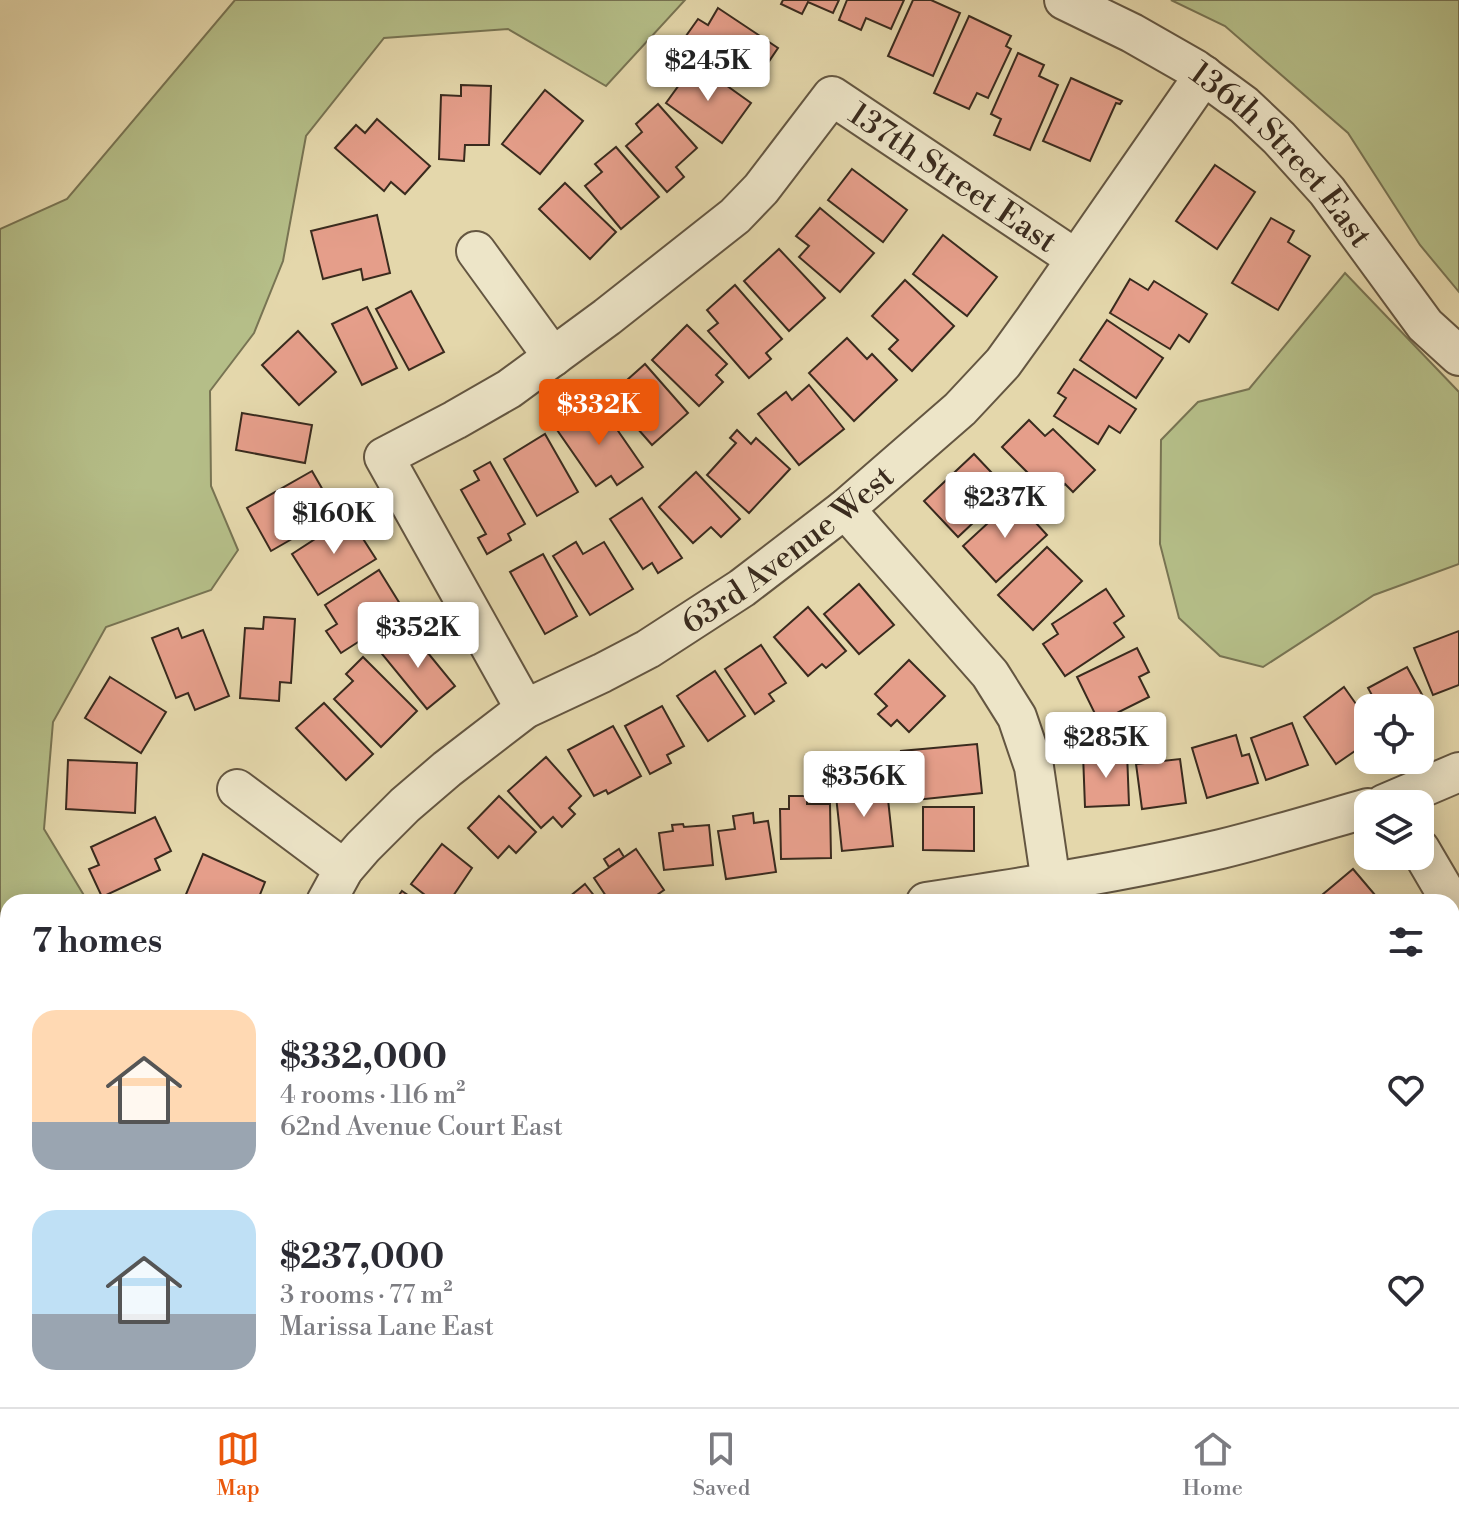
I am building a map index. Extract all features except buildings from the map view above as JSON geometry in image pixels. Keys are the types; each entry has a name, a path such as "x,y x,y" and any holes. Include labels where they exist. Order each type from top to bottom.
{"street":[{"name":"136th Street East","path":"1064,0 1132,33 1204,75 1244,105 1279,138 1336,203 1425,325 1459,356"},
{"name":"63rd Avenue West","path":"330,894 344,869 405,805 525,709 602,673 692,622 845,509 912,453 1003,363 1204,75"},
{"name":"137th Street East","path":"553,357 735,216 761,189 832,96 1076,259"},
{"path":"476,251 553,357 469,413 384,457 525,709"},
{"path":"845,509 990,674 1017,717 1034,767 1051,883"},
{"path":"1417,790 1459,772"},
{"path":"237,789 344,869"},
{"path":"979,894 1051,883 1222,848 1354,812"},
{"path":"1432,870 1446,894"}],"green space":[{"path":"235,0 685,0 606,86 508,29 384,38 306,136 283,261 254,333 210,391 211,486 238,550 211,590 106,627 53,722 44,829 83,894 0,894 0,229 67,199"},
{"path":"1171,0 1459,0 1459,292 1420,245 1348,133 1225,26"},
{"path":"1345,273 1459,392 1459,564 1374,595 1263,667 1220,656 1179,618 1160,544 1161,440 1198,402 1249,389"}]}
